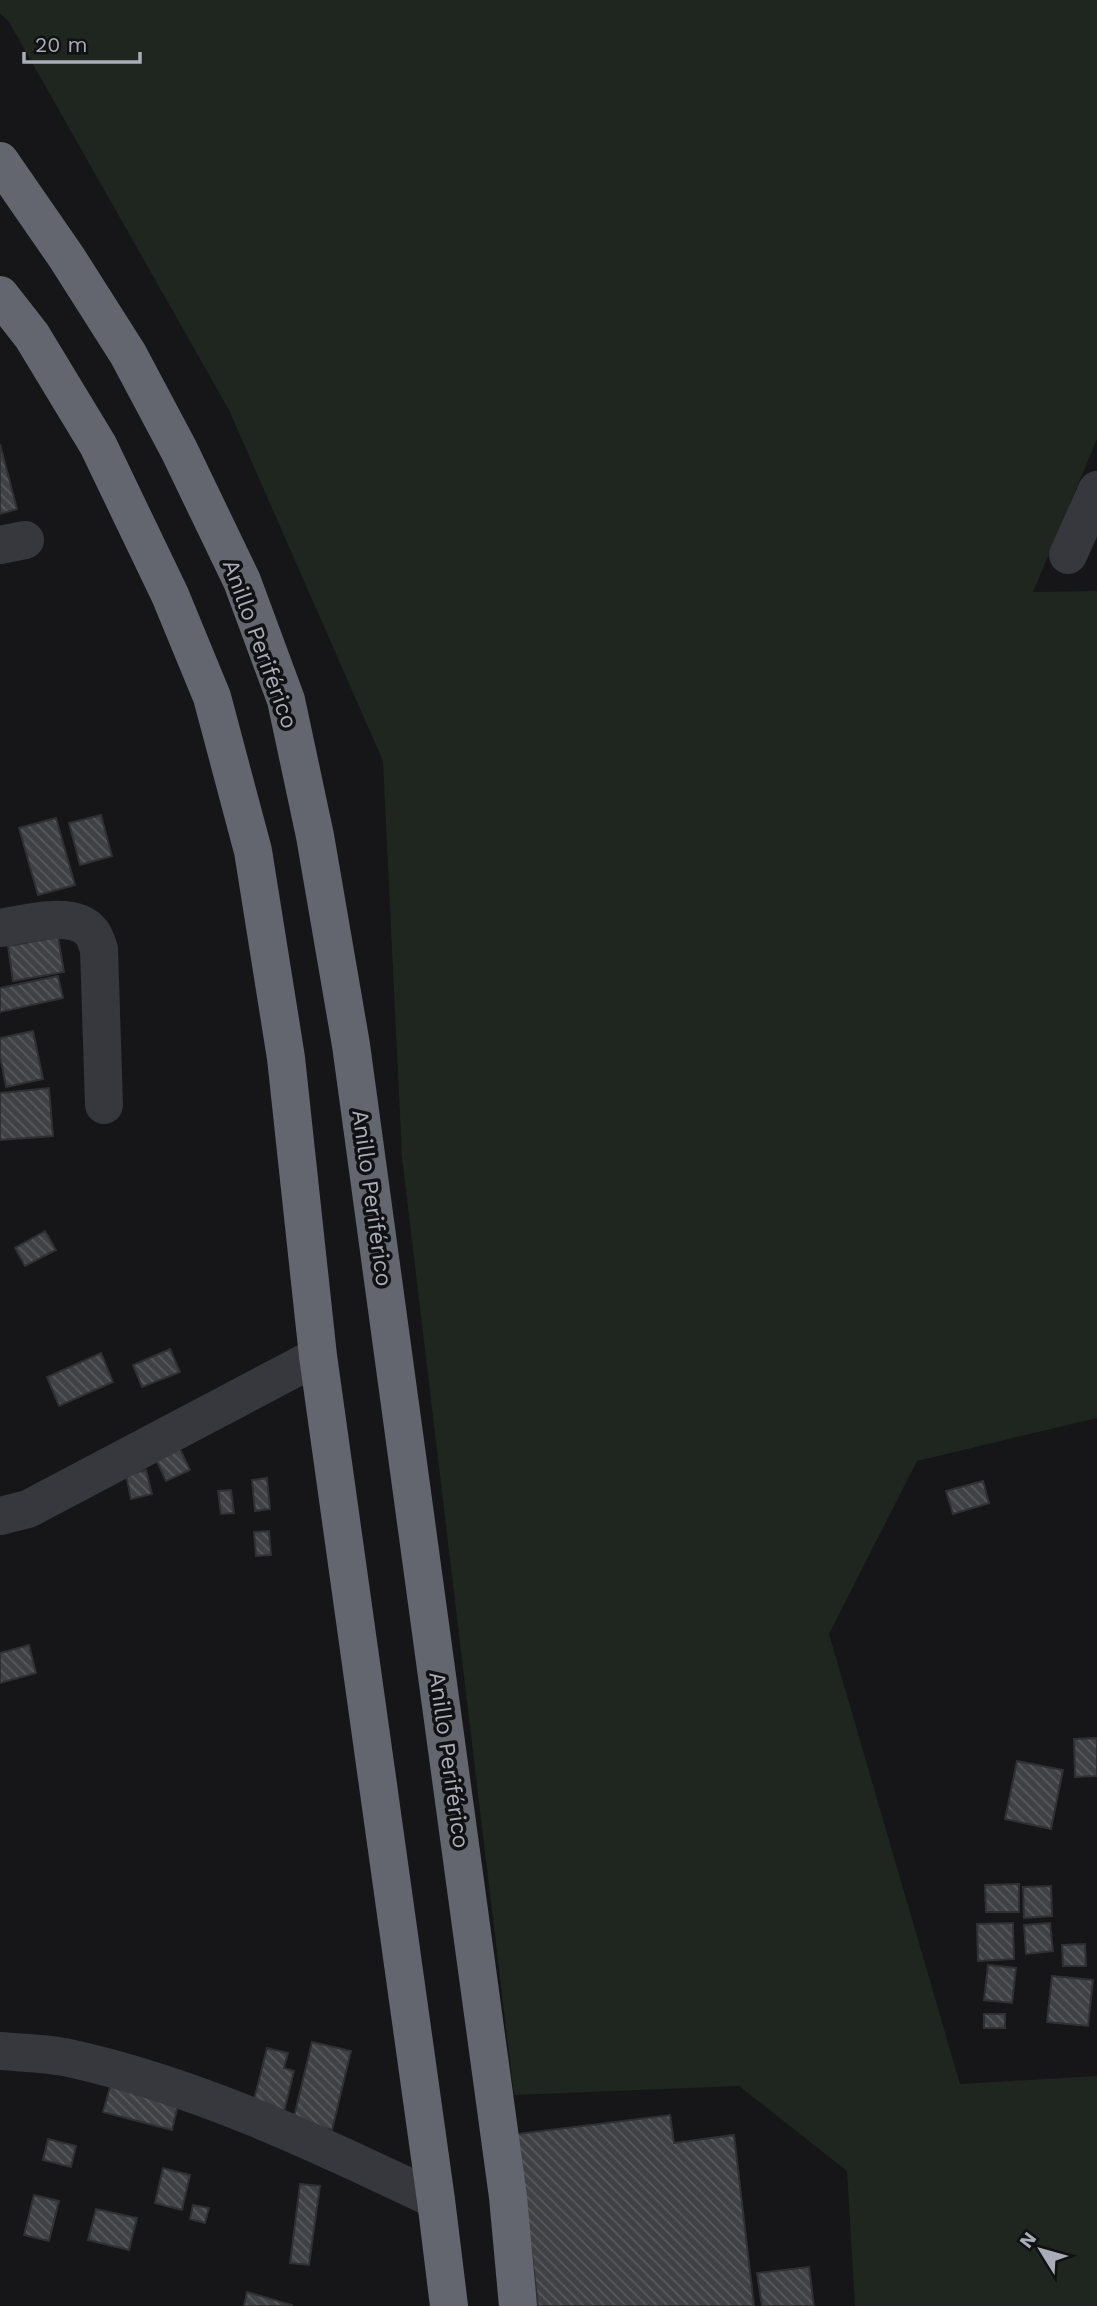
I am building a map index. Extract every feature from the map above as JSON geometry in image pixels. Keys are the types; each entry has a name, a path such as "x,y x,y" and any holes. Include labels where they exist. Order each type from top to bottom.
{"highway":[{"name":"Anillo Periférico","path":"0,161 128,354 179,450 242,581 286,700 315,836 351,1045 509,2197 518,2306"},
{"path":"0,295 32,336 98,445 170,594 212,697 255,865 286,1058 318,1356 449,2306"}],"street":[{"path":"1068,555 1097,490"},
{"path":"0,928 69,919 83,924 93,933 99,949 104,1105"},
{"path":"0,1516 28,1509 318,1356"},
{"path":"0,2051 67,2057 207,2099 356,2162 436,2200"}],"shaded area":[{"path":"0,0 1097,0 1097,439 1033,592 1097,591 1097,1418 917,1461 829,1634 960,2084 1097,2076 1097,2306 855,2306 847,2171 739,2086 514,2095 402,1157 383,761 229,410 9,22 0,13"}],"building":[{"path":"0,444 17,509 0,514"},
{"path":"101,815 112,856 80,865 69,823"},
{"path":"56,818 75,885 38,895 19,828"},
{"path":"58,937 64,972 13,981 8,946"},
{"path":"58,976 63,998 0,1012 0,988"},
{"path":"33,1031 43,1079 6,1087 0,1056 0,1038"},
{"path":"49,1088 53,1136 0,1140 0,1093"},
{"path":"45,1231 56,1250 25,1266 15,1248"},
{"path":"170,1349 180,1372 142,1387 133,1365"},
{"path":"101,1353 113,1382 59,1406 47,1377"},
{"path":"179,1447 190,1470 166,1481 155,1457"},
{"path":"146,1470 152,1494 131,1499 126,1475"},
{"path":"267,1478 270,1509 255,1511 252,1480"},
{"path":"983,1481 989,1503 953,1514 946,1491"},
{"path":"231,1490 234,1513 221,1514 218,1491"},
{"path":"269,1531 271,1555 256,1556 254,1532"},
{"path":"29,1645 36,1673 0,1683 0,1653"},
{"path":"1097,1738 1097,1776 1075,1777 1074,1739"},
{"path":"1017,1761 1063,1770 1051,1829 1005,1819"},
{"path":"1019,1884 1019,1912 986,1912 985,1885"},
{"path":"1051,1886 1052,1916 1024,1918 1023,1887"},
{"path":"1013,1923 1014,1959 978,1961 977,1924"},
{"path":"1050,1923 1053,1951 1026,1954 1024,1925"},
{"path":"1085,1944 1086,1966 1063,1966 1062,1945"},
{"path":"988,1965 1016,1968 1012,2003 984,2000"},
{"path":"1052,1976 1093,1980 1088,2026 1047,2022"},
{"path":"984,2014 1005,2014 1005,2028 984,2028"},
{"path":"312,2042 351,2051 332,2130 293,2121"},
{"path":"267,2048 288,2053 284,2068 294,2071 282,2120 251,2112"},
{"path":"112,2080 180,2097 172,2130 103,2112"},
{"path":"670,2115 674,2143 734,2135 754,2306 538,2306 517,2134"},
{"path":"48,2139 76,2146 71,2167 43,2160"},
{"path":"163,2168 190,2175 182,2210 155,2203"},
{"path":"300,2184 320,2186 309,2265 290,2263"},
{"path":"34,2195 59,2201 49,2241 24,2235"},
{"path":"193,2205 209,2208 205,2223 190,2219"},
{"path":"96,2209 137,2218 129,2250 88,2240"},
{"path":"809,2267 814,2306 762,2306 757,2273"},
{"path":"247,2292 292,2305 292,2306 244,2306"}]}
